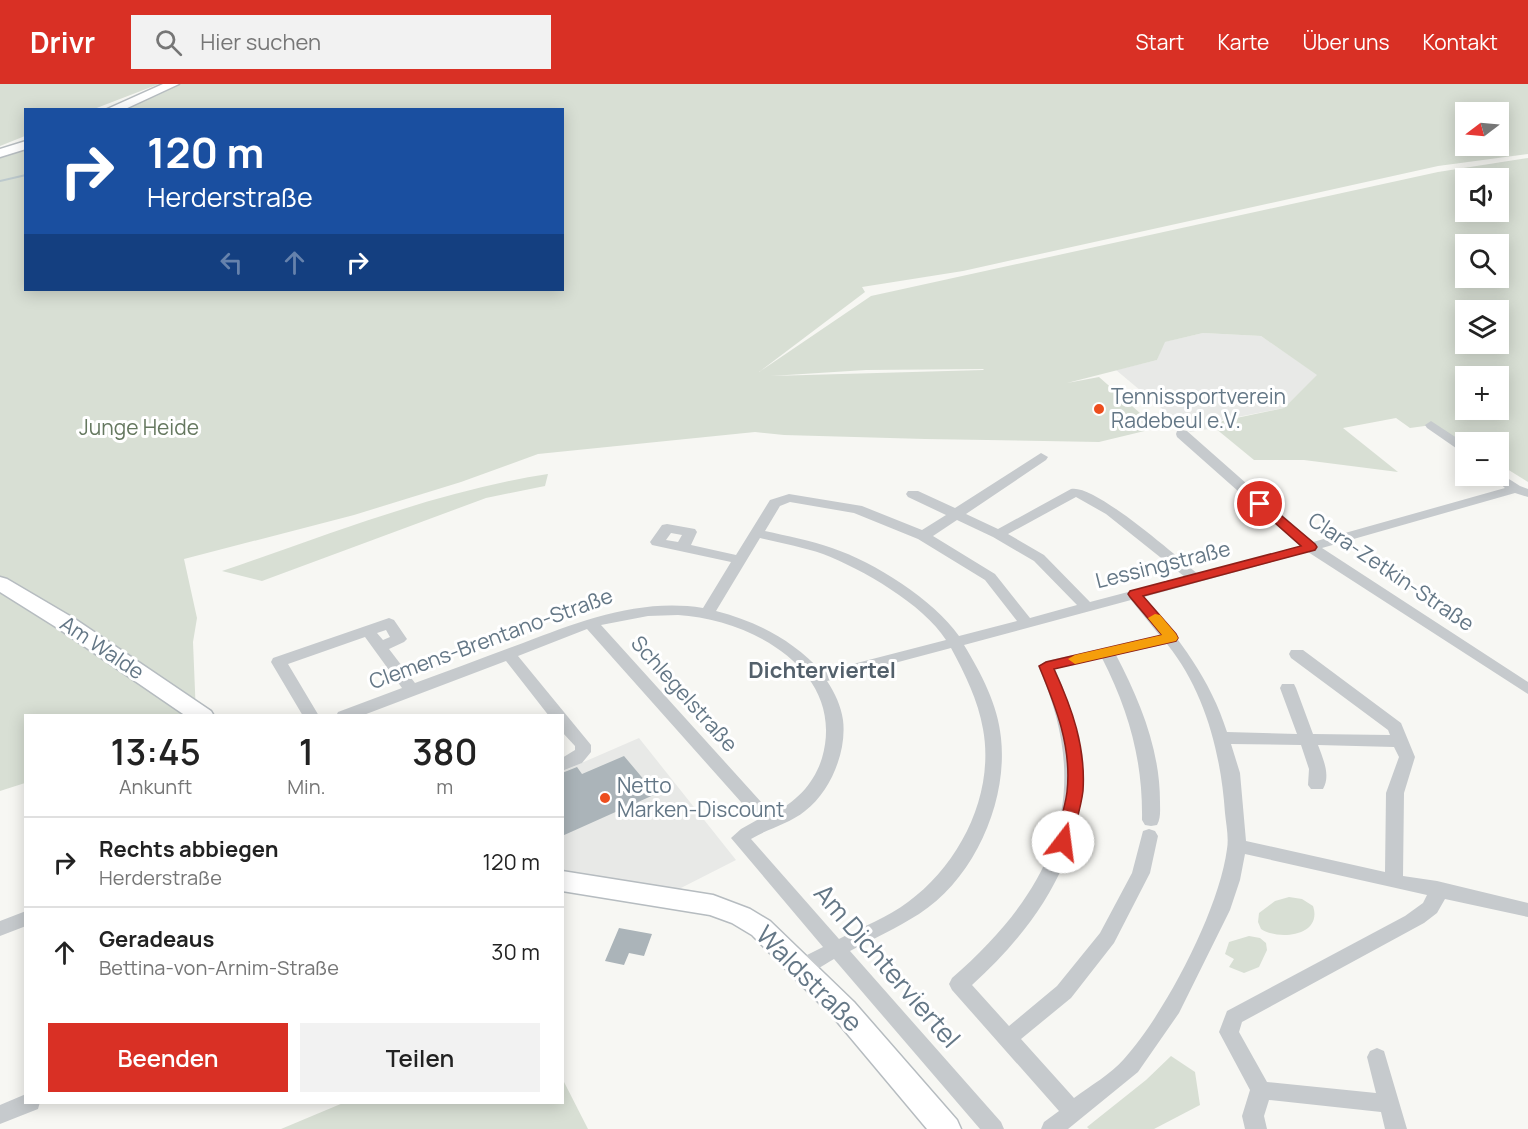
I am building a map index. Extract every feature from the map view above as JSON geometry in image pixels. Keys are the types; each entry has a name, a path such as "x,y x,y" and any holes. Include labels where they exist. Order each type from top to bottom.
{"street":[{"path":"116,108 173,84"},
{"path":"0,153 24,145"},
{"path":"1431,425 1455,443"},
{"name":"Clara-Zetkin-Straße","path":"1182,434 1310,547 1528,689"},
{"path":"923,536 1041,457"},
{"path":"1509,483 1522,491"},
{"name":"Lessingstraße","path":"820,678 1522,491"},
{"path":"998,534 1077,492 1111,511 1196,579"},
{"path":"913,494 957,513 1039,558 1086,606"},
{"path":"707,613 776,503 789,498 857,509 923,536 990,577 1026,622"},
{"path":"757,534 830,552 892,586 933,614 955,641 981,694 993,739 993,772 990,788 977,829 959,861 927,899 802,967"},
{"path":"683,548 741,560"},
{"name":"Am Walde","path":"0,583 67,624 200,714"},
{"path":"1053,1129 1131,1066 1172,1007 1221,910 1231,880 1237,846 1231,773 1211,706 1171,638 1134,594"},
{"name":"Clemens-Brentano-Straße","path":"363,712 411,690 507,653 590,623 632,613 671,610 707,613 745,625 778,641 820,678 833,706 836,733 829,764 819,784 800,806 768,821 740,838"},
{"name":"Schlegelstraße","path":"590,623 768,821"},
{"path":"310,714 279,662 368,630 411,690"},
{"path":"1074,1113 959,984 1010,935 1033,903 1051,871 1066,832 1075,793 1072,738 1061,698 1046,666 1171,638"},
{"path":"1007,1039 1064,992 1107,938 1140,873 1150,828 1153,787 1144,741 1129,695 1107,652"},
{"path":"507,653 556,714"},
{"path":"1297,654 1395,727 1407,757 1395,793 1394,879"},
{"path":"1288,688 1318,769 1317,784"},
{"path":"564,722 583,745 583,752 576,759 564,764"},
{"path":"1221,738 1401,741"},
{"name":"Am Dichterviertel","path":"740,838 993,1129"},
{"path":"1237,846 1437,888 1528,910"},
{"name":"Waldstraße","path":"564,881 712,905 741,916 761,928 844,1010 946,1129"},
{"path":"1256,1129 1253,1116 1261,1090 1229,1032 1234,1017 1433,908 1437,898 1437,888"},
{"path":"0,929 24,919"},
{"path":"1377,1057 1396,1129"},
{"path":"1261,1090 1390,1104"},
{"path":"0,1115 25,1104"}],"shaded area":[{"path":"1203,333 1261,336 1318,375 1284,408 1222,420 1215,428 1190,432 1116,370 1157,360 1164,342"},
{"path":"639,738 736,860 675,891 564,875 564,771"}],"green space":[{"path":"0,84 159,84 97,108 24,108 24,136 0,146"},
{"name":"Junge Heide","path":"180,84 1528,84 1528,154 1438,166 963,271 862,287 865,292 759,372 871,296 1438,172 1455,169 1455,222 1509,222 1509,168 1464,168 1528,158 1528,482 1509,470 1509,432 1455,432 1455,439 1432,425 1410,428 1396,418 1343,428 1398,472 1304,460 1254,460 1215,428 1222,421 1284,408 1317,375 1261,336 1203,333 1165,342 1157,360 1067,383 1099,377 1157,428 1099,442 784,435 755,432 538,454 461,482 354,515 184,559 197,618 193,642 196,714 24,714 24,783 0,791 0,154 24,145 24,291 564,291 564,108 120,108","holes":["866,370 983,370 771,376"]},
{"path":"548,474 545,486 486,498 262,581 222,571 383,515 465,491"},
{"path":"1289,897 1302,899 1313,906 1312,924 1306,930 1288,935 1269,933 1261,929 1258,922 1259,913 1275,901"},
{"path":"1249,936 1260,938 1266,943 1267,950 1259,967 1244,973 1229,967 1234,959 1225,954 1229,942"},
{"path":"1171,1056 1195,1072 1200,1105 1154,1129 1089,1129 1087,1127 1146,1080"},
{"path":"564,1082 588,1129 281,1129 341,1104 564,1104"}],"building":[{"name":"Netto Marken-Discount","path":"624,756 656,794 638,802 642,806 623,815 620,810 564,835 564,772 577,767 582,774"},
{"path":"619,928 652,934 644,956 629,953 624,965 605,961"}],"waterway":[{"path":"0,181 24,175"}],"slow traffic":[{"path":"1075,659 1171,638 1155,618"}],"place":[{"name":"Tennissportverein Radebeul e.V.","path":"1099,409"},
{"name":"Netto Marken-Discount","path":"605,798"}],"district":[{"name":"Dichterviertel","path":"822,670"}],"route":[{"path":"1063,842 1075,793 1075,768 1072,738 1064,708 1046,666 1171,638 1134,594 1310,547 1260,504"}]}
